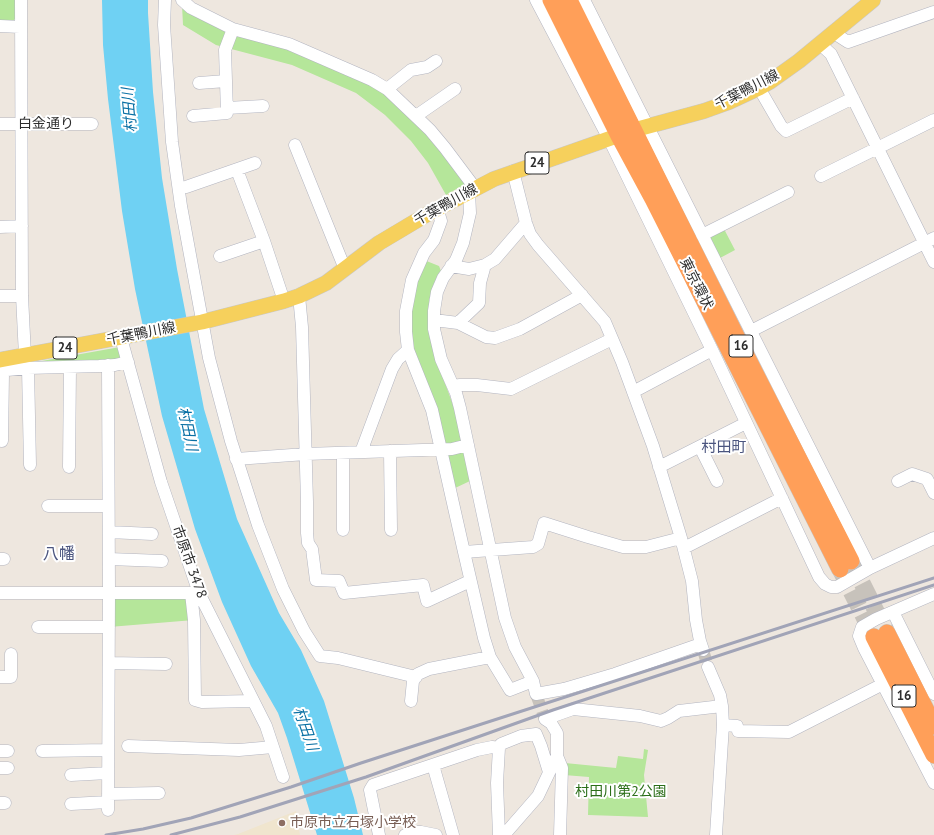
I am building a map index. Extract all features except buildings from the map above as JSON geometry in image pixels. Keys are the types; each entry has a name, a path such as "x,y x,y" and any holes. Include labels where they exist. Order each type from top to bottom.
{"highway":[{"name":"東京環状","path":"551,0 628,133 737,338 845,565 683,275 628,133 569,0"},
{"name":"16","path":"934,726 881,635 934,755"}],"main road":[{"name":"千葉鴨川線","path":"0,365 27,362 126,337 200,322 299,296 326,283 379,244 437,208 513,171 628,133 704,111 729,102 758,88 793,65 873,0"}],"street":[{"path":"21,0 22,296 27,362 30,465"},
{"path":"165,0 164,25 172,142 200,322 236,459 258,524 283,589 304,631 320,656 338,658 416,676"},
{"path":"182,0 191,8 232,29 289,44 372,80 387,89 416,116 445,148 472,190 470,213 463,243 456,260 443,278 437,292 434,310 434,329 441,359 453,386 460,408 509,633 533,680 536,694 564,689 702,647 696,620 692,581 683,543 660,467 612,338 605,322 530,234 513,171"},
{"path":"536,0 595,112 628,133 667,164 870,568"},
{"path":"584,0 633,95 628,133"},
{"path":"834,33 848,42 934,12"},
{"path":"0,26 20,27"},
{"path":"193,116 227,113 225,50 232,29"},
{"path":"820,44 831,54 878,148 929,240 934,262"},
{"path":"387,89 411,70 427,67 436,61"},
{"path":"199,83 226,81"},
{"path":"758,88 781,126 786,131 853,98"},
{"path":"416,116 456,89"},
{"path":"227,108 263,106"},
{"path":"821,176 934,120"},
{"name":"白金通り","path":"0,124 92,124"},
{"path":"295,145 345,269"},
{"path":"186,187 255,163"},
{"path":"237,170 264,241 284,301"},
{"path":"702,235 788,192"},
{"path":"437,208 441,221 434,240 424,253 412,280 406,311 408,350 432,410 442,449 470,581 490,657 510,690 533,680"},
{"path":"452,266 469,269 485,265 495,259 526,223"},
{"path":"0,227 22,226"},
{"path":"751,331 929,240"},
{"path":"220,256 264,241"},
{"path":"458,323 479,303 480,282 485,265"},
{"path":"683,275 712,350 819,577 825,584 831,587 837,587 870,568 934,538"},
{"path":"434,320 458,323 486,337 495,338 520,329 582,295"},
{"path":"0,296 22,296"},
{"path":"299,296 302,327 307,533 308,544 312,549 316,580 339,581 344,592 423,585 427,601 470,581"},
{"name":"市原市 3478","path":"126,337 128,362 161,482 195,593 266,726 283,777"},
{"path":"453,386 477,385 511,390 612,338"},
{"path":"361,452 392,369 398,359 408,350"},
{"path":"633,392 712,350"},
{"path":"27,362 70,367 108,365 128,362"},
{"path":"0,365 3,372 2,442"},
{"path":"108,365 108,506 110,592 108,802"},
{"path":"69,467 70,367"},
{"path":"660,467 746,423"},
{"path":"236,459 306,454 452,449 468,445"},
{"path":"700,447 717,482"},
{"path":"390,451 391,530"},
{"path":"342,453 343,530"},
{"path":"898,481 912,474 930,477 934,493"},
{"path":"464,552 533,547 538,544 544,523 623,547 646,547 683,543 782,498"},
{"path":"48,506 108,506"},
{"path":"109,532 152,534"},
{"path":"109,559 162,561"},
{"path":"0,592 195,593 195,700 202,702 253,701"},
{"path":"933,598 876,619 862,627 860,636 934,783"},
{"path":"892,612 934,694"},
{"path":"38,627 109,627"},
{"path":"0,676 11,677 11,654"},
{"path":"411,701 413,681 418,674 429,669 490,657"},
{"path":"109,663 166,664"},
{"path":"708,667 720,695 723,725 716,835"},
{"path":"723,725 737,726 738,731 789,732 883,684"},
{"path":"504,835 538,796 557,756 558,733 551,723 545,719 573,709 640,716 661,721 679,711 722,706"},
{"path":"499,835 497,784 499,748 501,744 521,736 536,734 549,772"},
{"path":"128,746 239,750 273,747"},
{"path":"379,835 370,790 373,785 477,750 492,747 499,748"},
{"path":"42,751 108,750"},
{"path":"557,756 562,768 560,835"},
{"path":"433,765 453,835"},
{"path":"72,775 108,773"},
{"path":"71,804 108,802 158,793"},
{"path":"405,835 413,832 421,832 436,835"}],"shaded area":[{"name":"市原市立石塚小学校","path":"296,811 300,835 234,835 238,834"}],"green space":[{"path":"0,0 17,0 17,17 13,21 0,22"},
{"path":"182,5 293,49 379,88 438,146 465,184 446,195 428,163 411,141 385,115 356,93 292,65 216,45 183,25"},
{"path":"724,229 735,250 720,258 709,236"},
{"path":"424,260 439,266 441,271 429,300 429,330 435,356 456,413 470,481 453,489 409,346 413,285"},
{"path":"120,347 121,359 98,362 36,362"},
{"path":"109,592 191,593 194,620 109,627"},
{"name":"村田川第2公園","path":"644,749 648,750 644,775 648,817 588,815 589,777 564,775 565,763 616,768 618,756 643,759"}],"water":[{"name":"村田川","path":"102,0 148,0 153,92 162,178 177,269 204,409 237,519 279,613 301,650 324,701 354,798 363,835 317,835 278,713 251,666 222,602 195,529 162,416 135,289 122,211 108,99 103,45"}],"tunnel":[{"path":"851,561 887,633"},
{"path":"840,569 874,637"},
{"path":"703,650 708,667"},
{"path":"536,694 545,719"}],"railway":[{"path":"106,835 143,829 191,818 291,787 934,578"},
{"path":"171,835 240,817 366,777 553,710 934,585"}],"place":[{"name":"市原市立石塚小学校","path":"282,823"}],"district":[{"name":"村田町","path":"724,448"},
{"name":"八幡","path":"59,554"}]}
